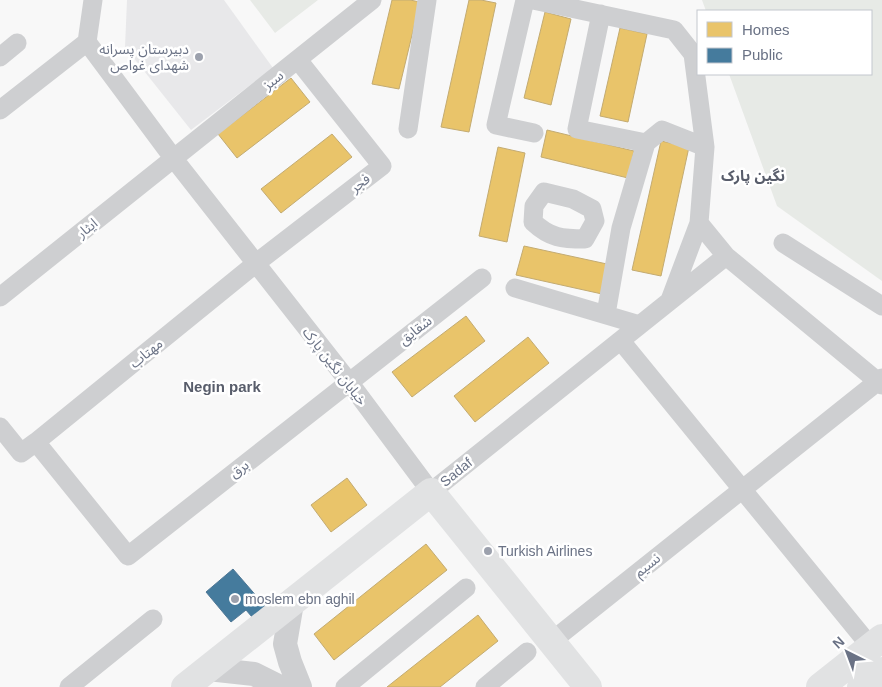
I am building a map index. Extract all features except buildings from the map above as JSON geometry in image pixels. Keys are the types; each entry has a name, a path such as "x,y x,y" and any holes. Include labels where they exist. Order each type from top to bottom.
{"main road":[{"name":"Sadaf","path":"185,687 431,492"},
{"name":"خیابان نگین پارک","path":"431,492 588,687"},
{"path":"820,687 879,654"},
{"path":"861,687 879,654"}],"street":[{"path":"0,110 87,42 93,0"},
{"name":"سبز","path":"174,159 372,0"},
{"path":"408,129 427,0"},
{"path":"525,0 496,125 534,133"},
{"path":"533,0 575,4 601,14 674,30 693,54 706,147 700,224 670,301"},
{"path":"601,14 577,129 646,143"},
{"name":"خیابان نگین پارک","path":"87,42 174,159 349,382 431,492"},
{"path":"0,57 17,43"},
{"name":"فجر","path":"255,264 382,166 298,60"},
{"path":"606,314 621,228 646,143 662,130 706,147"},
{"name":"ایثار","path":"0,297 174,159"},
{"path":"595,221 621,228"},
{"path":"700,224 726,256 881,380"},
{"path":"783,244 882,306"},
{"name":"Sadaf","path":"431,492 726,256"},
{"name":"مهتاب","path":"36,442 255,264"},
{"name":"شقایق","path":"349,382 482,278"},
{"path":"515,288 640,325"},
{"path":"621,341 879,654"},
{"name":"نسیم","path":"552,641 881,380"},
{"name":"برق","path":"36,442 128,556 349,382"},
{"path":"0,428 21,453 36,442"},
{"path":"346,687 466,588"},
{"path":"292,603 285,644 300,687"},
{"path":"69,687 153,619"},
{"path":"485,687 528,652"},
{"path":"208,669 254,674 280,687"}],"shaded area":[{"name":"دبیرستان پسرانه شهدای غواص","path":"127,0 224,0 273,68 191,130 125,47"},
{"path":"250,0 318,0 275,33"},
{"path":"702,0 882,0 882,281 777,206 729,75 872,75 872,10 706,10"}],"place":[{"name":"دبیرستان پسرانه شهدای غواص","path":"199,57"},
{"name":"Turkish Airlines","path":"488,551"},
{"name":"moslem ebn aghil","path":"235,599"}],"district":[{"name":"نگین پارک","path":"753,175"},
{"name":"Negin park","path":"222,386"}]}
